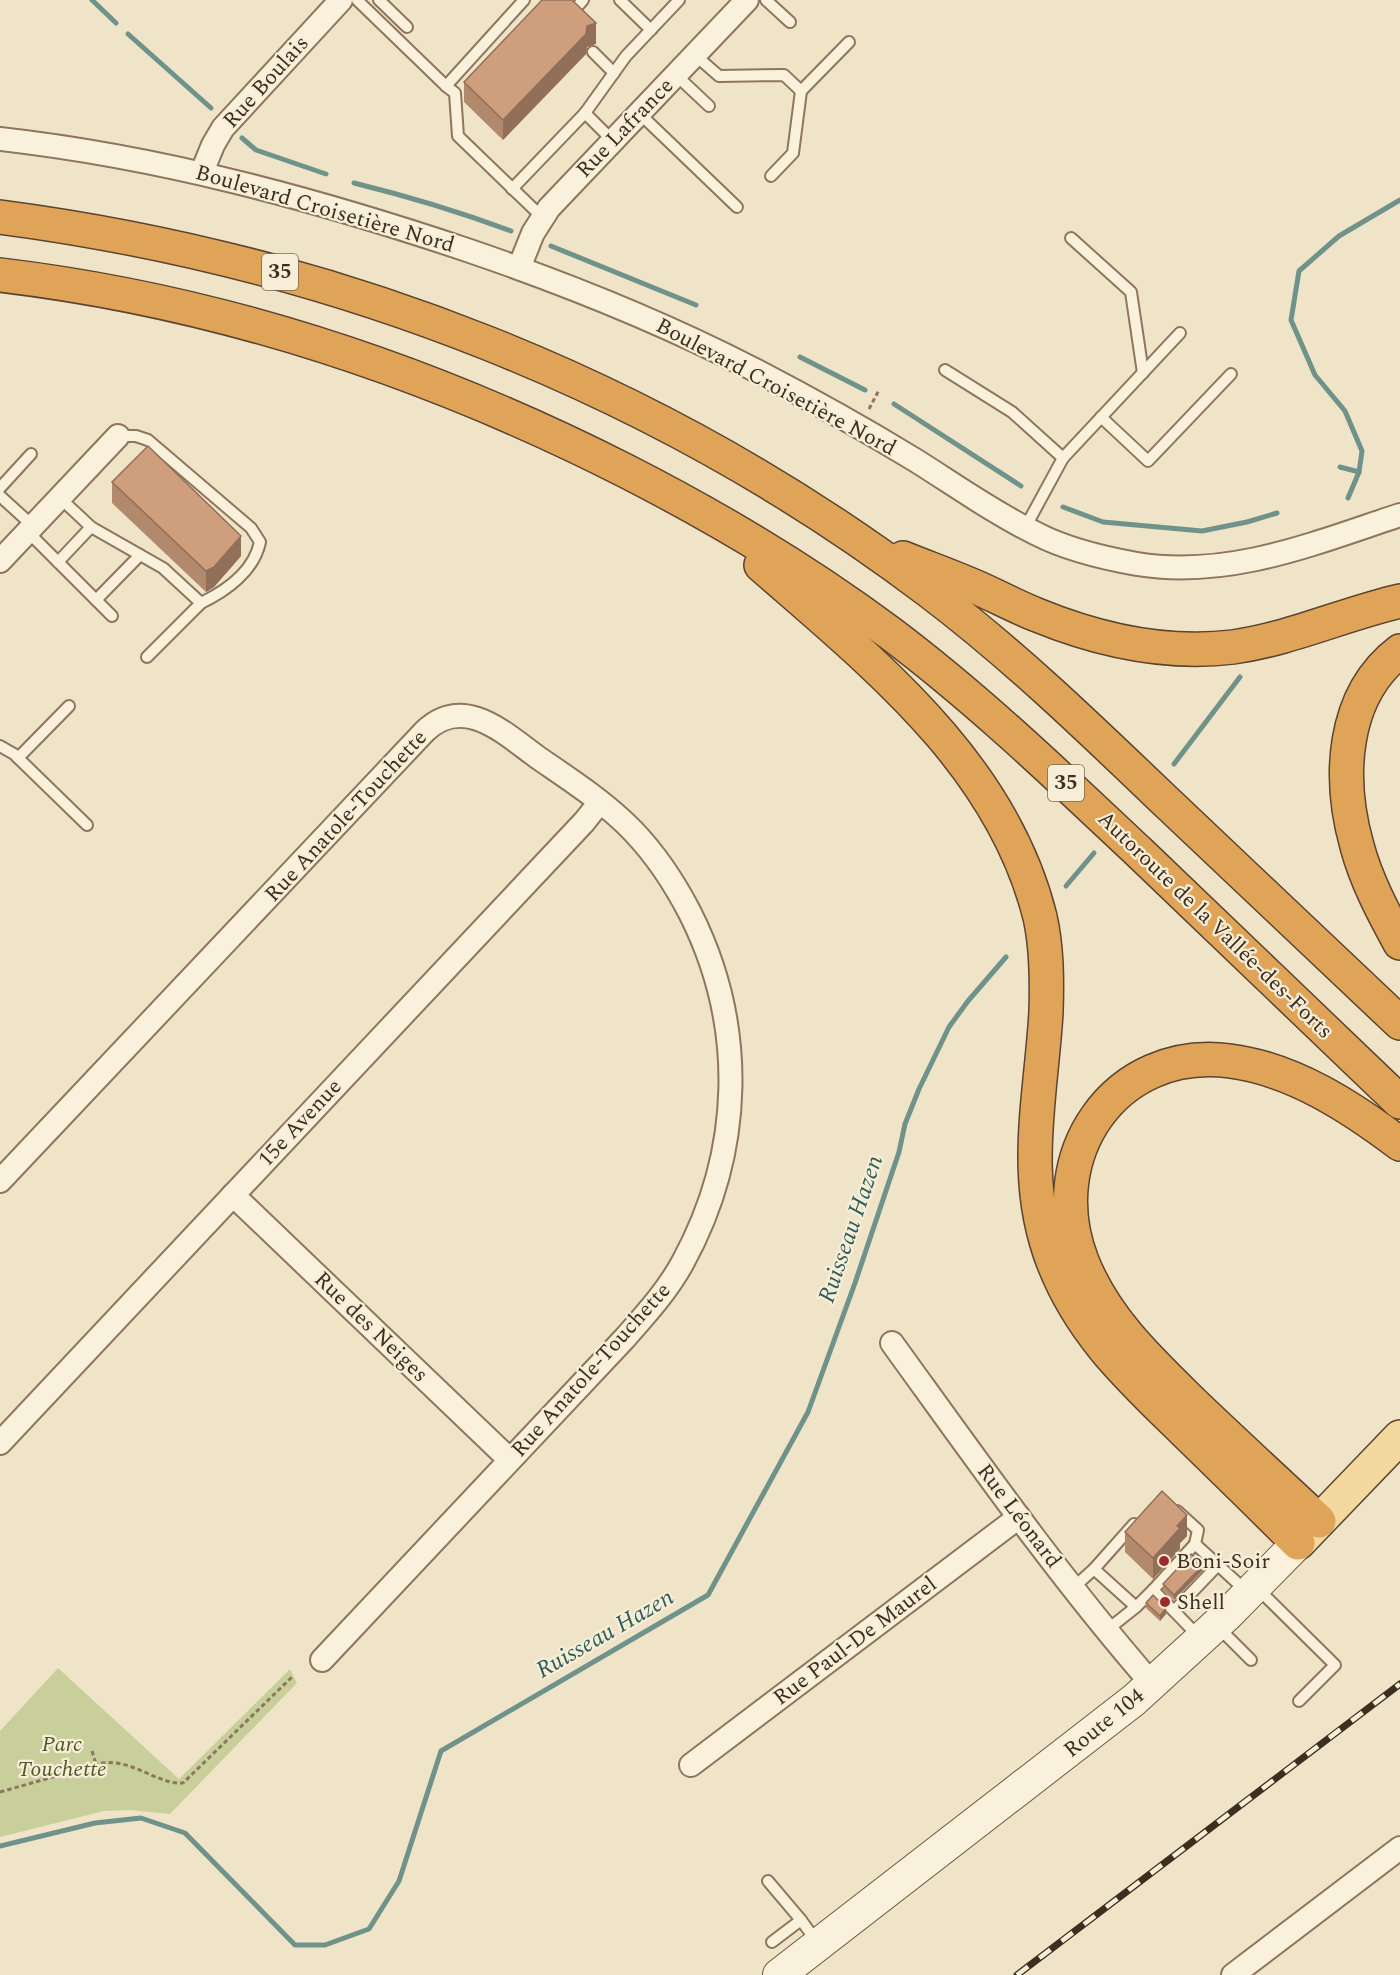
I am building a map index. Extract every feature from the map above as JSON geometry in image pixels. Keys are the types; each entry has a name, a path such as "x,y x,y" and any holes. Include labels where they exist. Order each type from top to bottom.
{"highway":[{"name":"35","path":"0,217 100,232 238,261 350,293 460,332 575,380 659,422 785,493 932,594 1021,666 1400,1023"},
{"name":"Autoroute de la Vallée-des-Forts","path":"0,275 161,302 282,333 370,361 458,394 549,434 697,508 827,588 871,619 959,688 1080,796 1400,1102"},
{"path":"697,508 875,665 911,700 956,752 992,805 1026,873 1040,918 1044,942 1046,1001 1036,1109 1035,1168 1041,1217 1053,1263 1080,1317 1116,1364 1309,1532"},
{"path":"854,539 973,585 1028,612 1077,630 1158,647 1214,648 1255,643 1300,632 1400,601"},
{"path":"1400,651 1380,670 1360,702 1348,741 1346,786 1357,848 1376,897 1400,942"},
{"path":"1309,1532 1125,1333 1104,1305 1085,1269 1073,1233 1070,1208 1074,1165 1081,1144 1091,1126 1124,1089 1163,1068 1204,1060 1238,1062 1288,1077 1357,1113 1400,1144"}],"main road":[{"name":"Route 104","path":"778,1975 810,1932 1075,1747 1152,1684 1252,1590 1400,1437"}],"street":[{"name":"Rue Boulais","path":"202,172 213,145 230,119 341,0"},
{"name":"Rue Lafrance","path":"519,267 542,217 747,0"},
{"name":"Boulevard Croisetière Nord","path":"0,139 89,150 202,172 354,214 519,267 633,313 747,366 894,448 1025,528 1072,549 1105,558 1143,565 1191,567 1222,565 1262,559 1400,514"},
{"path":"0,561 118,436"},
{"name":"Rue Anatole-Touchette","path":"0,1181 436,722 463,715 484,720 600,802 633,831 663,868 682,897 710,957 723,1004 730,1054 726,1140 719,1174 705,1216 682,1264 666,1290 625,1338 322,1660"},
{"name":"15e Avenue","path":"0,1443 584,822 600,802"},
{"name":"Rue des Neiges","path":"232,1195 510,1460"},
{"name":"Rue Léonard","path":"892,1343 1018,1517 1152,1684"},
{"name":"Rue Paul-De Maurel","path":"691,1765 1018,1517"},
{"path":"1233,1975 1400,1848"}],"lane":[{"path":"357,0 455,93 458,136 542,217"},
{"path":"379,0 408,27"},
{"path":"446,86 524,0"},
{"path":"571,14 583,0"},
{"path":"620,0 651,30"},
{"path":"512,189 585,113 626,56 679,0"},
{"path":"766,0 790,22"},
{"path":"771,176 793,153 801,91 849,42"},
{"path":"593,52 614,73"},
{"path":"695,54 719,76 784,75 801,91"},
{"path":"676,75 709,106"},
{"path":"585,113 613,141"},
{"path":"639,113 737,207"},
{"path":"1071,238 1131,292 1143,373"},
{"path":"1025,528 1063,458 1180,333"},
{"path":"945,370 1012,412 1063,458"},
{"path":"1101,417 1148,461 1231,374"},
{"path":"118,436 136,436 148,440 256,535 260,542 251,564 225,589 201,603 147,657"},
{"path":"0,488 32,454"},
{"path":"0,496 58,562 112,616"},
{"path":"60,498 91,527 163,568 201,603"},
{"path":"58,562 91,527"},
{"path":"96,600 140,555"},
{"path":"18,758 69,705"},
{"path":"0,746 18,758 87,825"},
{"path":"1107,1629 1136,1607 1195,1544 1198,1530 1168,1502"},
{"path":"1073,1588 1094,1569 1138,1520"},
{"path":"1195,1544 1218,1565 1252,1590 1335,1665 1299,1701"},
{"path":"1174,1611 1218,1565"},
{"path":"1094,1569 1136,1607"},
{"path":"1153,1590 1174,1611 1251,1659"},
{"path":"768,1881 810,1932 772,1942"}],"path":[{"path":"0,1792 83,1766 112,1762 126,1764 168,1780 183,1783 293,1676"},
{"path":"92,1751 96,1765"}],"green space":[{"name":"Parc Touchette","path":"58,1668 179,1779 290,1669 297,1683 170,1814 130,1810 104,1811 0,1837 0,1731"}],"building":[{"path":"542,0 572,0 596,23 587,26 586,34 503,120 464,82"},
{"path":"148,446 241,536 214,567 206,571 112,482"},
{"path":"1162,1491 1187,1515 1177,1526 1180,1528 1153,1558 1125,1532"},
{"path":"1191,1554 1203,1565 1174,1595 1163,1584"},
{"path":"1153,1595 1166,1608 1160,1616 1146,1603"}],"waterway":[{"path":"92,0 116,23"},
{"path":"128,34 211,108"},
{"path":"242,138 256,150 326,174"},
{"path":"354,183 394,193 511,231"},
{"name":"Ruisseau Hazen","path":"1348,498 1359,472 1362,451 1345,411 1315,375 1291,320 1299,271 1339,236 1400,200"},
{"path":"551,246 696,305"},
{"path":"800,357 865,390"},
{"path":"894,404 1021,486"},
{"path":"1340,467 1359,472"},
{"path":"1063,507 1103,522 1202,531 1277,513"},
{"name":"Ruisseau Hazen","path":"1174,764 1240,677"},
{"name":"Ruisseau Hazen","path":"1066,886 1094,853"},
{"name":"Ruisseau Hazen","path":"0,1846 95,1823 141,1818 185,1833 295,1945 325,1945 369,1929 399,1881 441,1751 708,1595 808,1412 855,1283 899,1152 905,1124 919,1089 949,1027 1006,957"}],"railway":[{"path":"1017,1975 1400,1684"}],"place":[{"name":"Boni-Soir","path":"1164,1561"},
{"name":"Shell","path":"1165,1602"}]}
